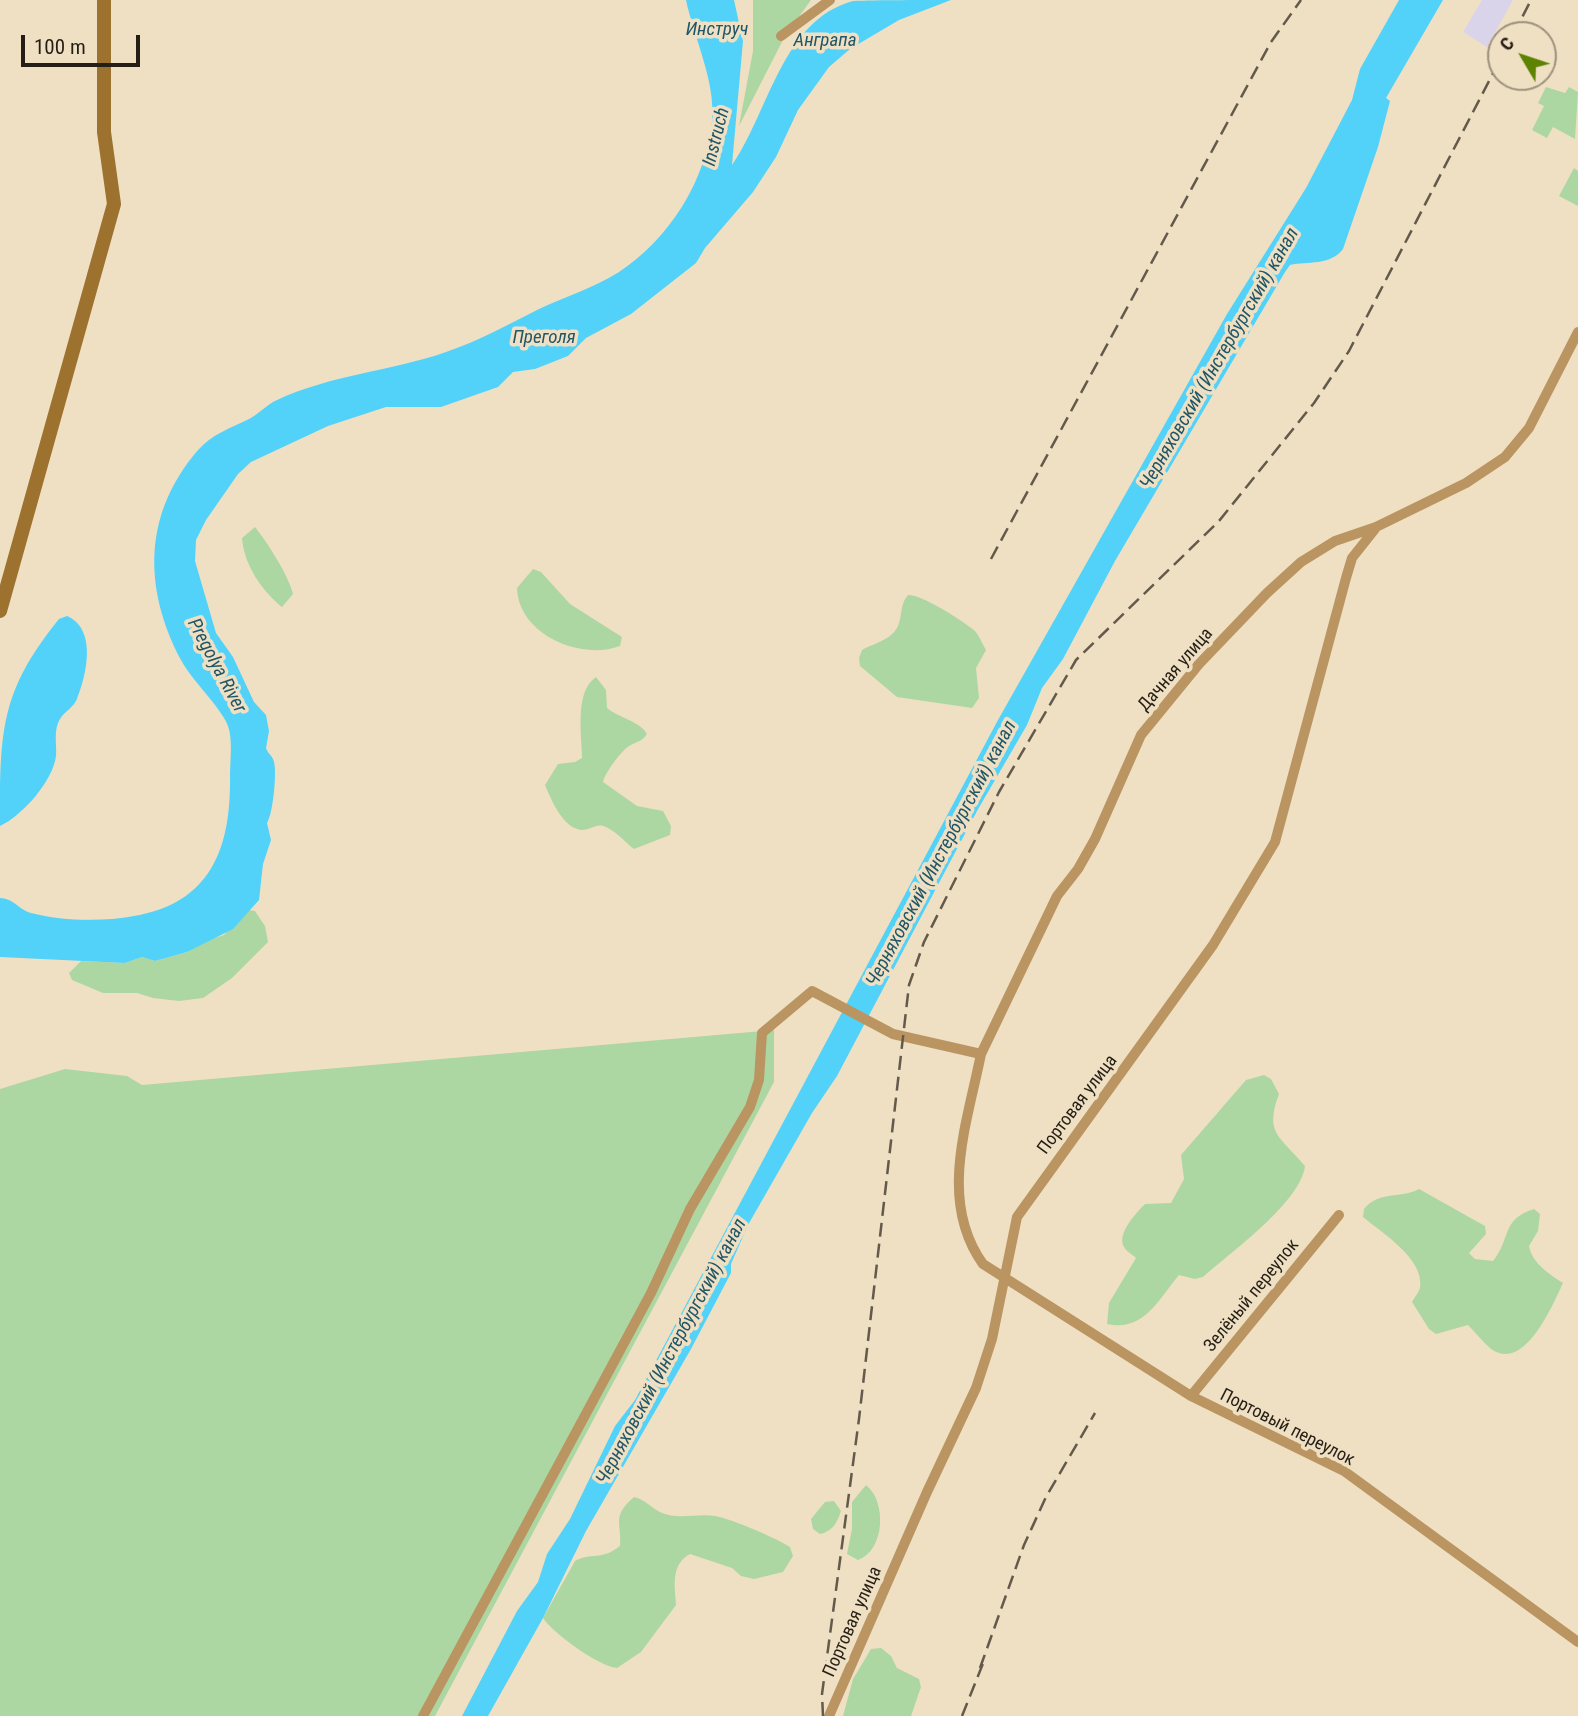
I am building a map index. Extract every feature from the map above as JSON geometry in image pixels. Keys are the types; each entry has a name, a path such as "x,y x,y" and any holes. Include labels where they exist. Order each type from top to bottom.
{"street":[{"path":"0,611 114,204 104,132 104,0"},
{"path":"781,36 830,0"},
{"name":"Дачная улица","path":"1006,1281 983,1265 973,1250 965,1234 958,1198 961,1153 981,1054 1057,896 1078,869 1095,839 1142,735 1199,664 1293,570 1335,541 1376,527 1466,483 1505,457 1529,428 1578,332"},
{"name":"Портовая улица","path":"829,1716 921,1504 976,1388 992,1339 1006,1281 1011,1238 1022,1209 1213,945 1275,842 1352,558 1376,527"},
{"path":"423,1716 651,1293 690,1209 750,1107 759,1080 762,1033 812,991 876,1027 903,1037 981,1054"},
{"name":"Зелёный переулок","path":"1191,1396 1339,1215"},
{"name":"Портовый переулок","path":"1006,1281 1191,1396 1344,1471 1578,1642"}],"shaded area":[{"path":"1482,0 1513,0 1501,21 1487,21 1487,47 1463,32"}],"green space":[{"path":"753,0 811,0 785,36 739,126 753,51"},
{"path":"1569,87 1578,92 1575,139 1553,127 1547,138 1532,130 1544,106 1538,103 1544,91 1565,93"},
{"path":"1574,168 1578,171 1578,206 1559,196"},
{"path":"255,527 277,559 291,587 293,594 282,607 261,585 246,558 242,538"},
{"path":"533,569 541,572 570,604 622,637 620,646 587,650 554,640 539,631 520,604 517,588"},
{"path":"908,595 942,609 974,630 979,637 986,650 976,668 979,698 972,708 897,697 860,666 862,650 886,639 897,628 903,603"},
{"path":"596,677 606,690 607,708 639,726 647,734 622,752 603,782 637,806 663,811 671,826 670,835 634,849 603,826 582,830 569,825 545,785 558,764 575,762 582,758 582,703 589,684"},
{"path":"248,910 255,911 265,926 268,942 232,978 203,998 179,1001 137,993 103,993 72,980 69,973 81,961 125,963 142,957 155,961 187,952 205,941 224,935"},
{"path":"774,1030 774,1082 435,1716 0,1716 0,1089 65,1069 127,1076 142,1085"},
{"path":"1264,1075 1271,1079 1279,1094 1273,1118 1277,1134 1305,1166 1301,1180 1263,1226 1203,1277 1195,1279 1179,1275 1157,1304 1141,1319 1120,1325 1107,1324 1109,1303 1136,1258 1122,1242 1128,1224 1145,1204 1171,1203 1184,1179 1181,1155 1246,1080"},
{"path":"1419,1189 1485,1226 1486,1234 1469,1253 1475,1259 1493,1261 1516,1218 1534,1209 1540,1214 1538,1231 1529,1246 1531,1252 1542,1268 1563,1283 1536,1333 1515,1352 1503,1354 1491,1349 1468,1325 1436,1334 1429,1329 1412,1302 1420,1288 1416,1267 1391,1239 1363,1217 1364,1209 1377,1199"},
{"path":"866,1485 877,1502 880,1525 874,1547 858,1560 847,1554 852,1529 852,1502"},
{"path":"634,1497 669,1515 715,1516 743,1525 790,1547 793,1556 783,1572 754,1579 741,1576 732,1568 690,1554 679,1564 677,1570 676,1605 641,1652 617,1668 599,1662 577,1648 543,1618 575,1561 602,1555 620,1546 620,1515"},
{"path":"834,1501 841,1511 838,1519 831,1529 820,1534 813,1529 811,1519 825,1502"},
{"path":"881,1648 891,1656 897,1668 919,1679 921,1687 911,1716 843,1716 853,1679 871,1649"}],"water":[{"name":"Преголя","path":"686,0 734,0 743,41 732,165 793,47 809,27 829,11 853,1 951,0 899,20 850,49 829,67 798,110 776,157 753,192 705,248 696,263 631,314 586,338 568,356 535,369 513,372 498,387 441,407 386,407 328,426 251,462 238,474 206,520 196,540 195,561 216,633 233,657 254,702 266,715 269,731 266,748 274,762 275,784 267,823 271,840 263,864 259,900 233,929 187,952 155,961 142,957 125,963 0,957 0,898 9,900 27,912 56,918 96,920 134,916 182,899 198,885 211,868 220,849 229,803 230,732 219,711 181,660 160,606 155,579 158,526 180,474 209,440 251,418 277,400 318,385 425,358 470,343 610,277 654,243 682,207 693,186 702,165 712,121 708,76"},
{"name":"Черняховский (Инстербургский) канал","path":"1399,0 1443,0 1386,98 1390,101 1378,147 1343,249 1332,258 1290,265 1285,272 1115,561 1063,659 1042,688 1027,725 977,811 837,1076 812,1113 748,1225 731,1264 731,1273 691,1349 586,1531 543,1618 488,1716 462,1716 517,1611 538,1582 547,1554 570,1519 615,1426 635,1400 998,720 1227,314 1306,188 1352,100 1360,69"},
{"path":"67,616 83,631 86,641 86,665 81,689 76,702 58,723 56,756 49,776 27,806 0,826 3,738 14,691 40,645 59,619"}],"railway":[{"path":"991,559 1271,42 1301,0"},
{"path":"1520,21 1531,0"},
{"path":"823,1716 822,1694 859,1419 909,985 924,942 999,792 1076,660 1219,521 1314,403 1349,351 1487,85"},
{"path":"980,1668 1024,1545 1046,1497 1095,1413"},
{"path":"962,1716 984,1661"}],"water label":[{"name":"Инструч","path":"717,30"},
{"name":"Анграпа","path":"825,41"},
{"name":"Instruch","path":"717,137"},
{"name":"Pregolya River","path":"216,666"}]}
